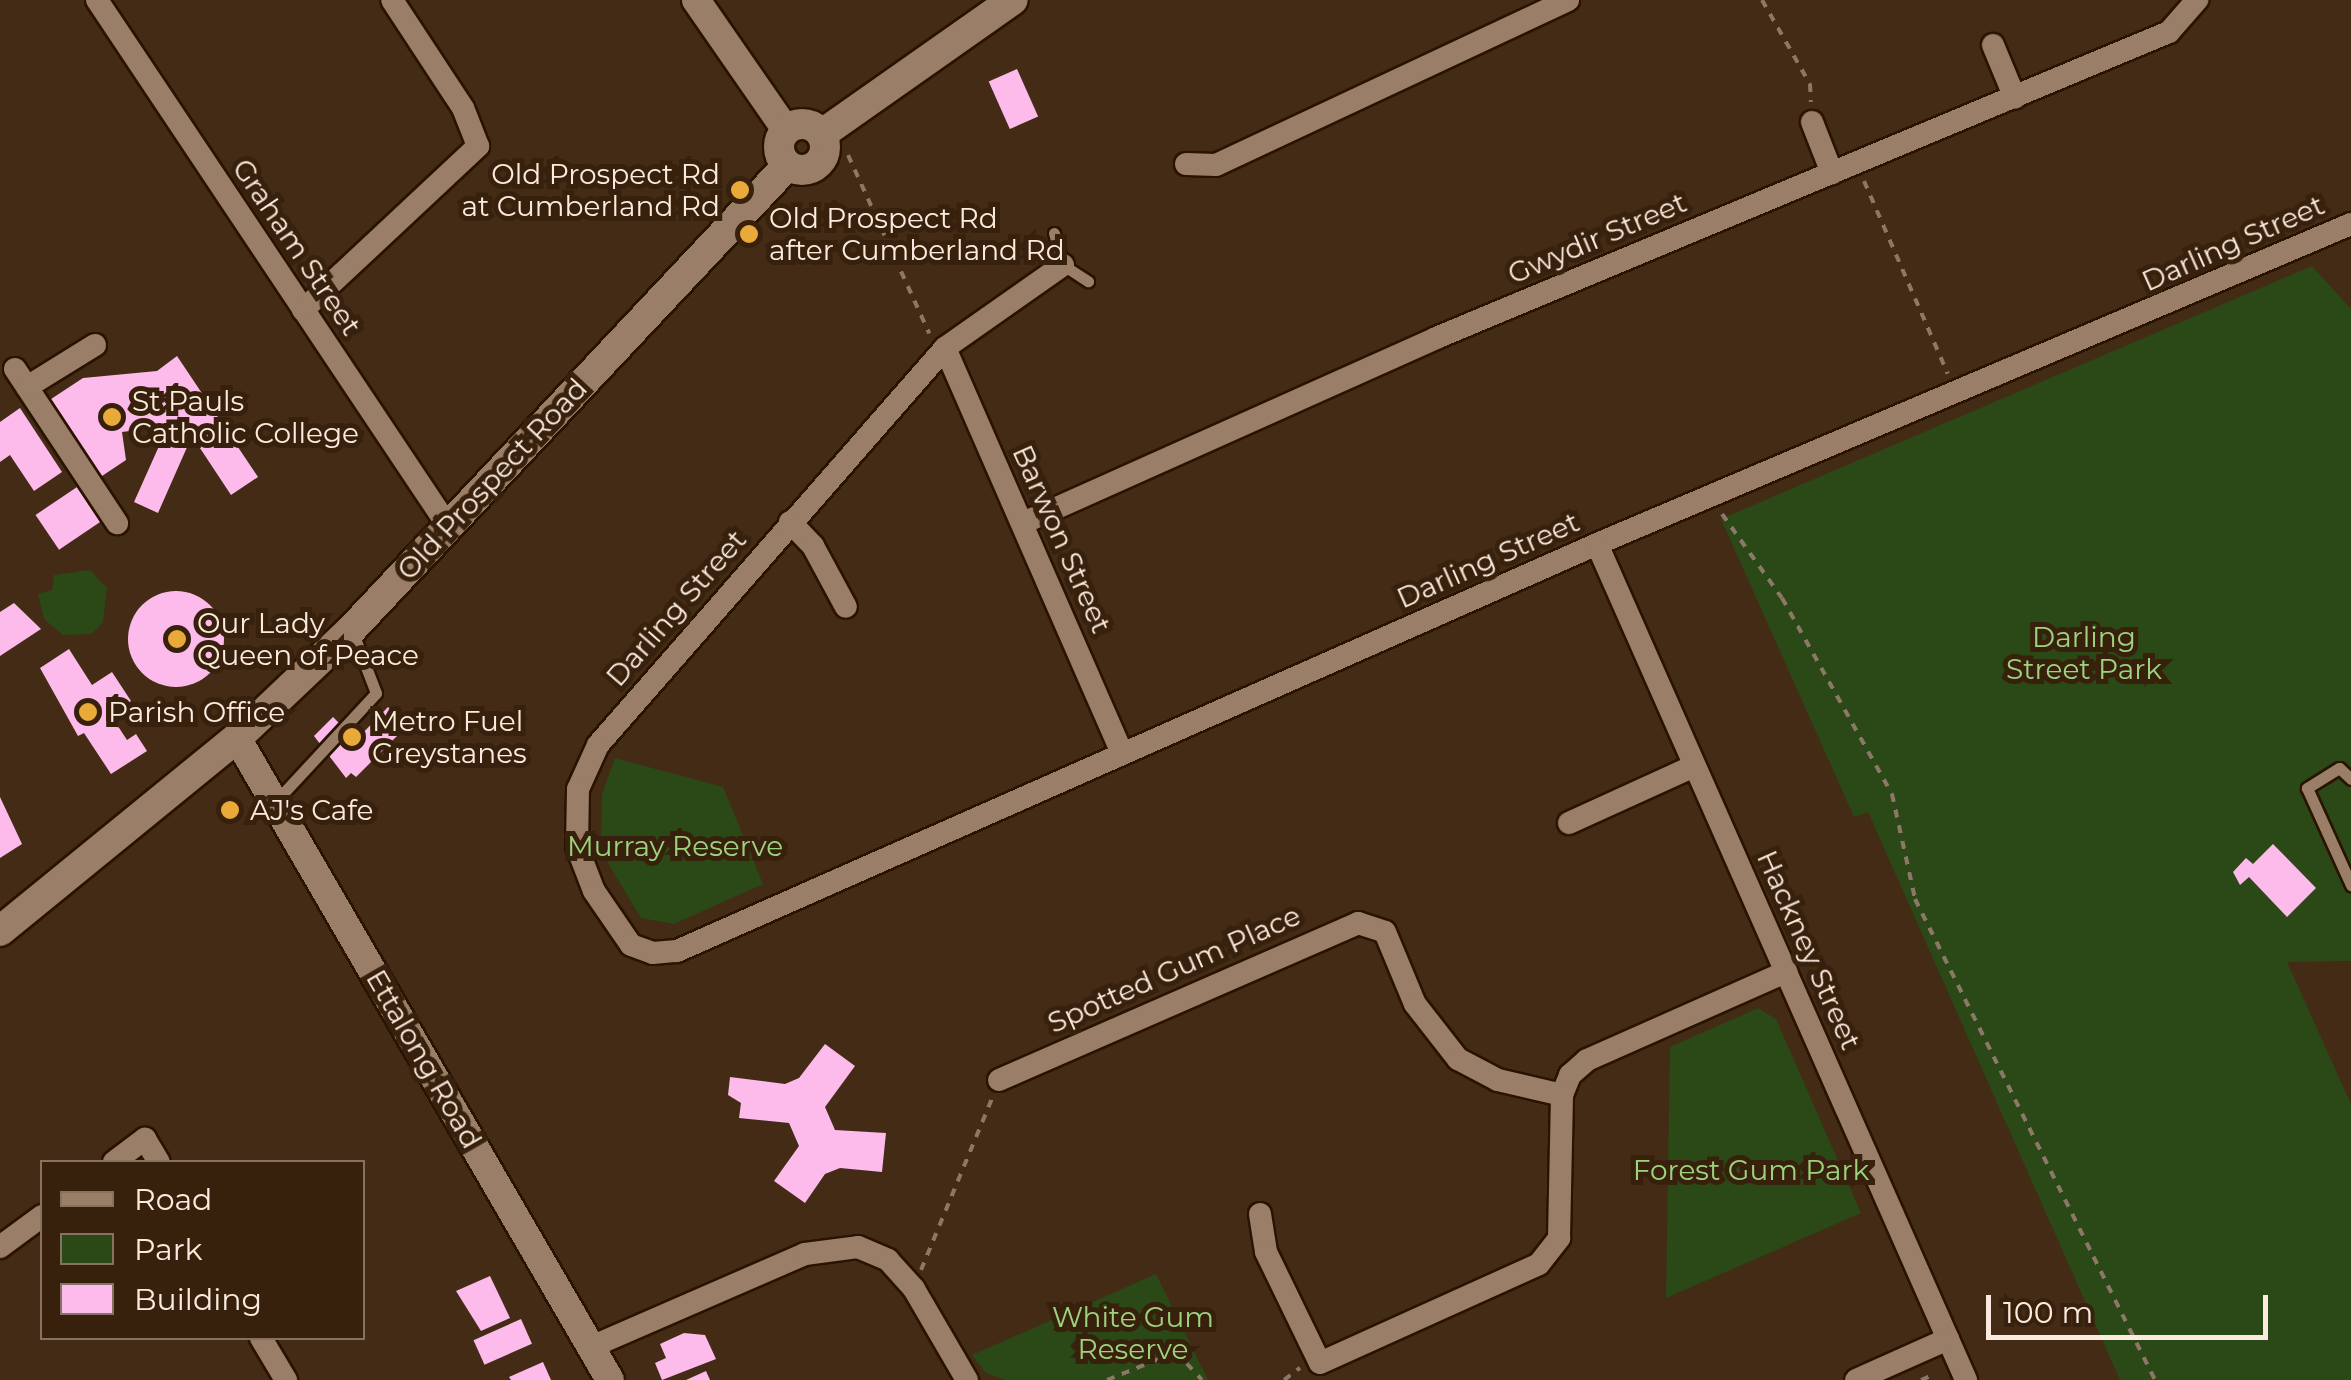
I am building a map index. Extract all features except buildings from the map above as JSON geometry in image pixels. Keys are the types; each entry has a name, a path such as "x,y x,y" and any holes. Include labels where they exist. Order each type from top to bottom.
{"main road":[{"path":"822,134 1014,0"},
{"path":"801,124 822,134 826,150 818,165 803,171 787,166 779,152 786,130 801,124"},
{"name":"Old Prospect Road","path":"0,932 237,738 351,630 787,166"}],"street":[{"name":"Graham Street","path":"97,0 448,526"},
{"path":"304,310 478,146 463,108 392,0"},
{"path":"696,0 786,130"},
{"path":"1186,164 1216,164 1537,7 1568,0"},
{"name":"Gwydir Street","path":"1023,523 1436,338 2169,32 2195,5 2216,23"},
{"path":"1993,46 2015,98"},
{"path":"1812,122 1832,173"},
{"name":"Darling Street","path":"1063,265 942,352 609,731 583,775 574,818 581,864 622,936 650,958 677,951 1598,544 2351,224"},
{"path":"95,345 21,378 117,522"},
{"name":"Barwon Street","path":"942,352 1023,523 1122,754"},
{"path":"790,522 813,546 846,607"},
{"name":"Hackney Street","path":"1598,544 1966,1380"},
{"name":"Ettalong Road","path":"237,738 610,1380"},
{"path":"1569,823 1694,766"},
{"name":"Spotted Gum Place","path":"999,1080 1342,927 1376,919 1390,941 1423,1017 1458,1059 1498,1080 1562,1095"},
{"path":"1260,1214 1266,1252 1320,1363 1553,1254 1560,1238 1562,1095 1570,1075 1587,1060 1786,972"},
{"path":"117,1160 146,1139 158,1160"},
{"path":"0,1247 40,1217"},
{"path":"592,1348 829,1248 858,1248 888,1260 914,1288 967,1380"},
{"path":"1856,1380 1948,1339"},
{"path":"263,1340 286,1380"}],"lane":[{"path":"1054,233 1063,265 1088,281"},
{"path":"274,802 376,693 351,630"},
{"path":"2351,779 2339,768 2307,788 2351,885"}],"path":[{"path":"1762,0 1810,84 1812,122"},
{"path":"848,155 942,352"},
{"path":"1856,163 1956,392"},
{"path":"1722,514 1782,598 1892,794 1916,899 2154,1380"},
{"path":"914,1288 999,1080"},
{"path":"1107,1380 1176,1352 1202,1380"},
{"path":"1922,1380 1935,1374"}],"green space":[{"name":"Darling Street Park","path":"2312,266 2351,309 2351,961 2287,962 2351,1104 2351,1380 2120,1380 1868,812 1854,817 1721,519"},
{"path":"90,570 107,588 103,622 92,634 63,635 44,619 38,594 52,590 54,575"},
{"name":"Murray Reserve","path":"615,758 723,787 763,884 674,924 641,918 609,865 601,838 602,794"},
{"name":"Forest Gum Park","path":"1758,1008 1776,1019 1861,1213 1666,1298 1670,1047"},
{"name":"White Gum Reserve","path":"1156,1274 1208,1380 1005,1380 986,1373 972,1355"}],"place":[{"name":"Old Prospect Rd at Cumberland Rd","path":"740,190"},
{"name":"Old Prospect Rd after Cumberland Rd","path":"749,234"},
{"name":"St Pauls Catholic College","path":"112,417"},
{"name":"Our Lady Queen of Peace","path":"177,639"},
{"name":"Parish Office","path":"88,712"},
{"name":"Metro Fuel Greystanes","path":"352,737"},
{"name":"AJ's Cafe","path":"230,810"}]}
